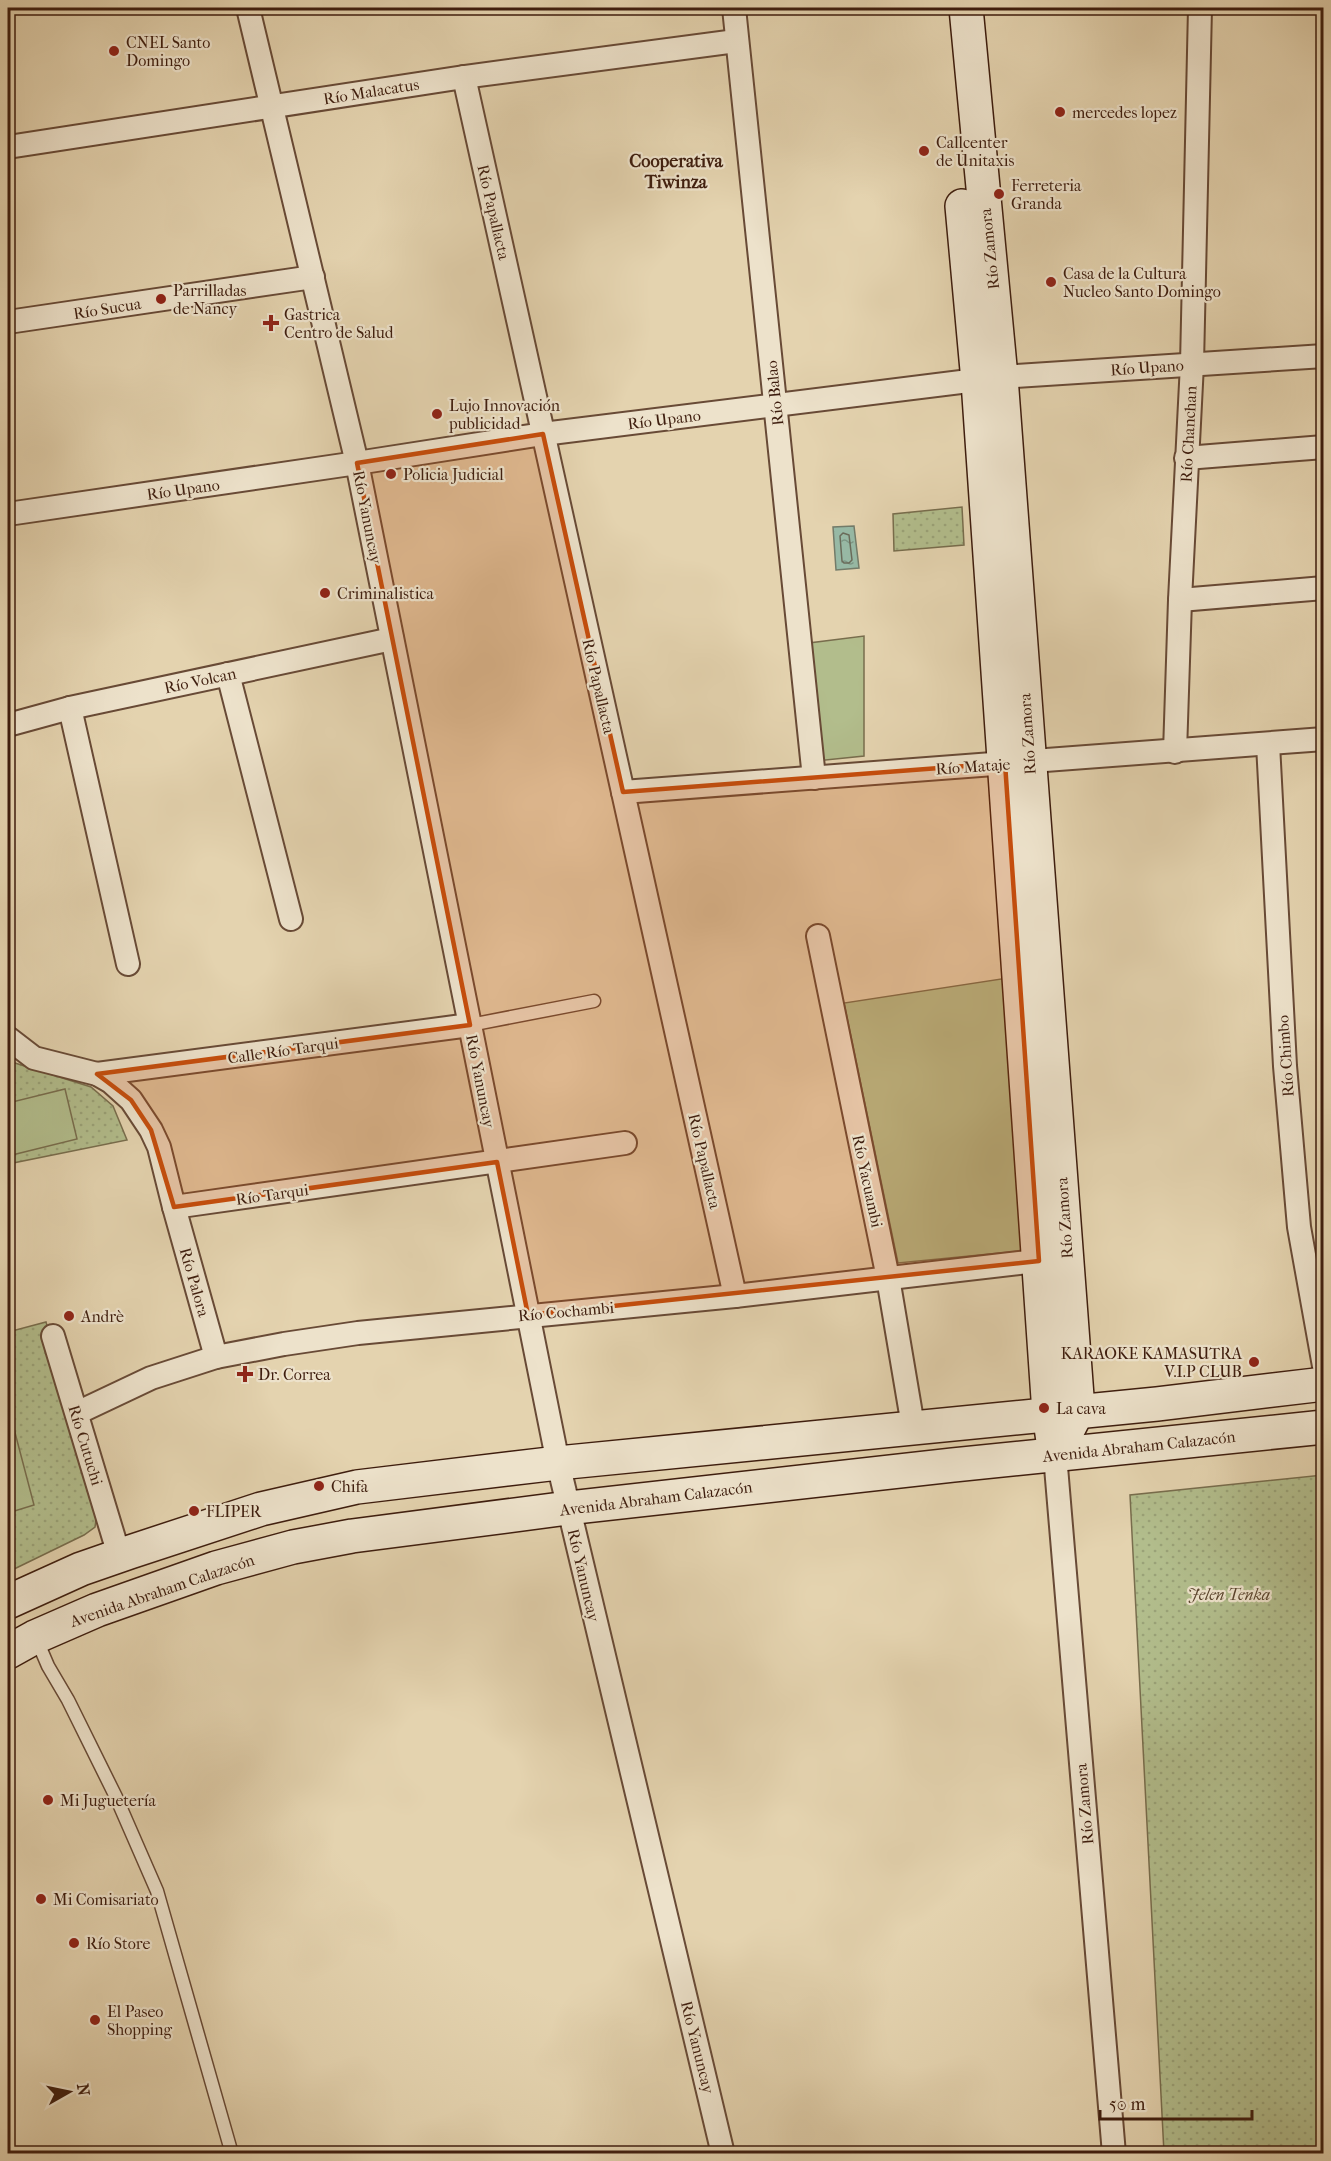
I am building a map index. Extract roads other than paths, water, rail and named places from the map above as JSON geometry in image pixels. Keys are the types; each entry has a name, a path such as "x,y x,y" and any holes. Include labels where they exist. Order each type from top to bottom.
{"main road":[{"name":"Río Zamora","path":"944,8 990,379"},
{"name":"Río Zamora","path":"966,8 1063,1412 1055,1455"},
{"path":"8,1602 81,1569 119,1555 261,1509 312,1496 420,1478 913,1426 1156,1404 1323,1384"},
{"name":"Avenida Abraham Calazacón","path":"21,1645 97,1610 216,1568 284,1549 352,1536 568,1508 941,1466 1323,1427"}],"street":[{"name":"Río Yanuncay","path":"248,8 314,276 357,464 558,1463 723,2154"},
{"name":"Río Balao","path":"734,8 814,778"},
{"name":"Río Chanchan","path":"1176,752 1180,600 1192,364 1200,8"},
{"name":"Río Malacatus","path":"8,147 464,77 736,40"},
{"name":"Río Papallacta","path":"464,77 735,1296"},
{"name":"Río Sucua","path":"8,322 314,276"},
{"name":"Río Upano","path":"8,514 357,464 543,434 990,379 1323,356"},
{"path":"1186,458 1323,447"},
{"path":"1180,600 1323,588"},
{"name":"Río Volcan","path":"8,725 70,708 392,639"},
{"path":"228,674 291,919"},
{"path":"70,708 128,964"},
{"name":"Río Mataje","path":"623,792 1176,752 1323,739"},
{"name":"Río Chimbo","path":"1268,744 1285,1066 1299,1227 1323,1366"},
{"name":"Río Yacuambi","path":"818,936 888,1278 913,1426"},
{"name":"Calle Río Tarqui","path":"97,1074 470,1025"},
{"path":"8,1038 34,1058 97,1074 131,1100 151,1130 159,1147 174,1207"},
{"name":"Río Tarqui","path":"174,1207 625,1143"},
{"name":"Río Palora","path":"174,1207 216,1357"},
{"name":"Río Cochambi","path":"77,1413 151,1378 216,1357 284,1344 358,1333 735,1296 1053,1259"},
{"name":"Río Cutuchi","path":"53,1336 119,1555"},
{"name":"Río Zamora","path":"1055,1455 1114,2154"}],"lane":[{"path":"470,1025 594,1001"},
{"path":"21,1645 48,1666 68,1700 116,1797 157,1891 232,2154"}],"water":[{"path":"854,526 859,568 836,570 833,527"}],"place":[{"name":"CNEL Santo Domingo","path":"114,51"},
{"name":"mercedes lopez","path":"1060,112"},
{"name":"Callcenter de Unitaxis","path":"924,151"},
{"name":"Ferreteria Granda","path":"999,194"},
{"name":"Casa de la Cultura Nucleo Santo Domingo","path":"1051,282"},
{"name":"Parrilladas de Nancy","path":"161,299"},
{"name":"Gastrica Centro de Salud","path":"271,323"},
{"name":"Lujo Innovación publicidad","path":"437,414"},
{"name":"Policia Judicial","path":"391,474"},
{"name":"Criminalistica","path":"325,593"},
{"name":"Andrè","path":"69,1316"},
{"name":"KARAOKE KAMASUTRA V.I.P CLUB","path":"1254,1362"},
{"name":"Dr. Correa","path":"245,1374"},
{"name":"La cava","path":"1044,1408"},
{"name":"Chifa","path":"319,1486"},
{"name":"FLIPER","path":"194,1511"},
{"name":"Mi Juguetería","path":"48,1800"},
{"name":"Mi Comisariato","path":"41,1899"},
{"name":"Río Store","path":"74,1943"},
{"name":"El Paseo Shopping","path":"95,2020"}],"district":[{"name":"Cooperativa Tiwinza","path":"676,171"}],"park label":[{"name":"Jelen Tenka","path":"1229,1594"}]}
